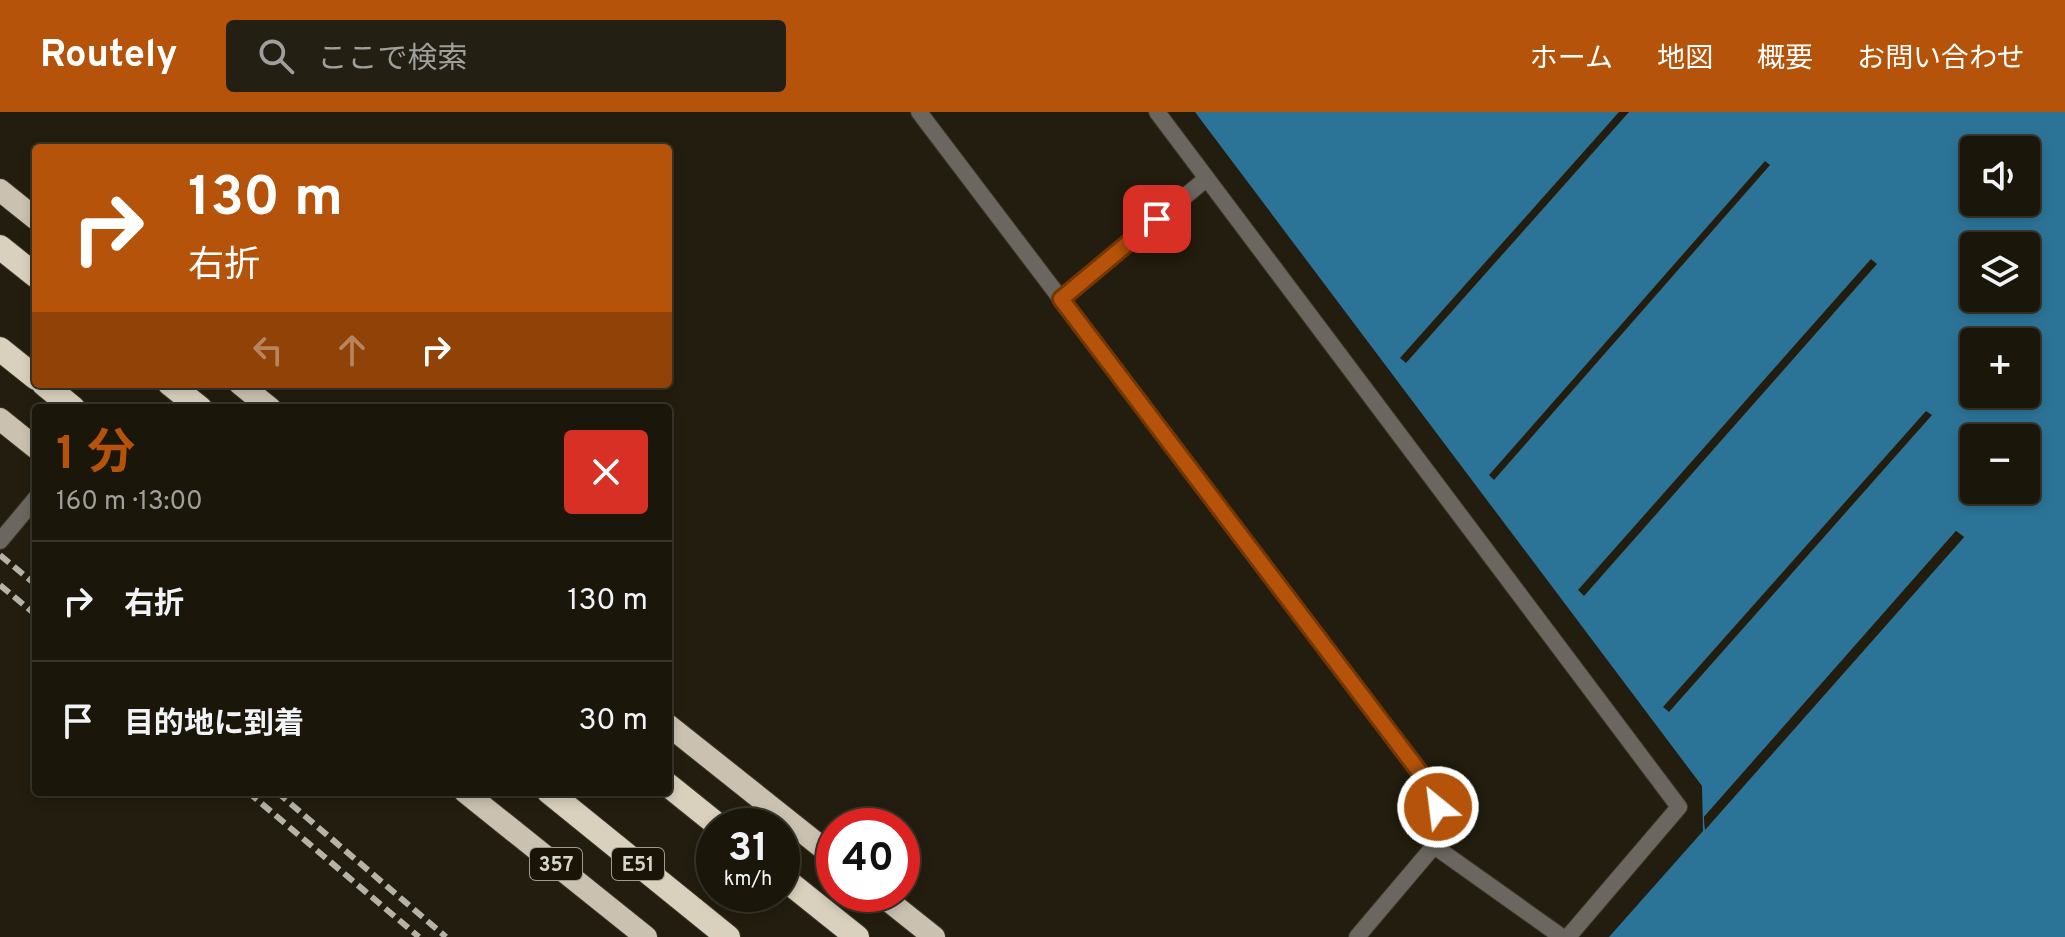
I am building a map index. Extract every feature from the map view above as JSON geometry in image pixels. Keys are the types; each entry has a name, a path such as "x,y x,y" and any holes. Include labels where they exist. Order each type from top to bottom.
{"highway":[{"path":"0,190 32,216"},
{"path":"0,247 32,273"},
{"path":"0,349 32,375"},
{"path":"49,388 68,404"},
{"path":"175,388 195,404"},
{"path":"245,388 265,404"},
{"path":"0,419 32,445"},
{"path":"672,728 816,843"},
{"path":"672,788 697,808"},
{"name":"357","path":"470,796 646,937"},
{"name":"E51","path":"554,796 728,937"},
{"path":"800,891 857,937"},
{"path":"903,912 934,937"}],"street":[{"path":"919,112 1434,791 1439,827 1434,846 1357,937"},
{"path":"1157,112 1679,807 1565,937 1434,846"},
{"path":"1061,299 1206,179"},
{"path":"0,541 32,503"}],"water":[{"path":"1195,112 2065,112 2065,937 1609,937 1703,831 1702,786","holes":["1956,531 1964,537 1705,829 1704,817"]}],"pier":[{"path":"1619,112 1629,112 1406,363 1400,358"},
{"path":"1765,161 1770,165 1494,480 1489,475"},
{"path":"1871,259 1877,264 1584,596 1578,590"},
{"path":"1926,411 1932,415 1669,712 1663,707"},
{"path":"1956,531 1964,537 1705,830 1704,817","holes":["1956,536 1958,538 1708,821"]}],"railway":[{"path":"0,555 32,582"},
{"path":"0,585 32,612"},
{"path":"253,796 419,937"},
{"path":"282,796 446,937"}],"route":[{"path":"1157,219 1061,299 1434,791 1438,807"}]}
